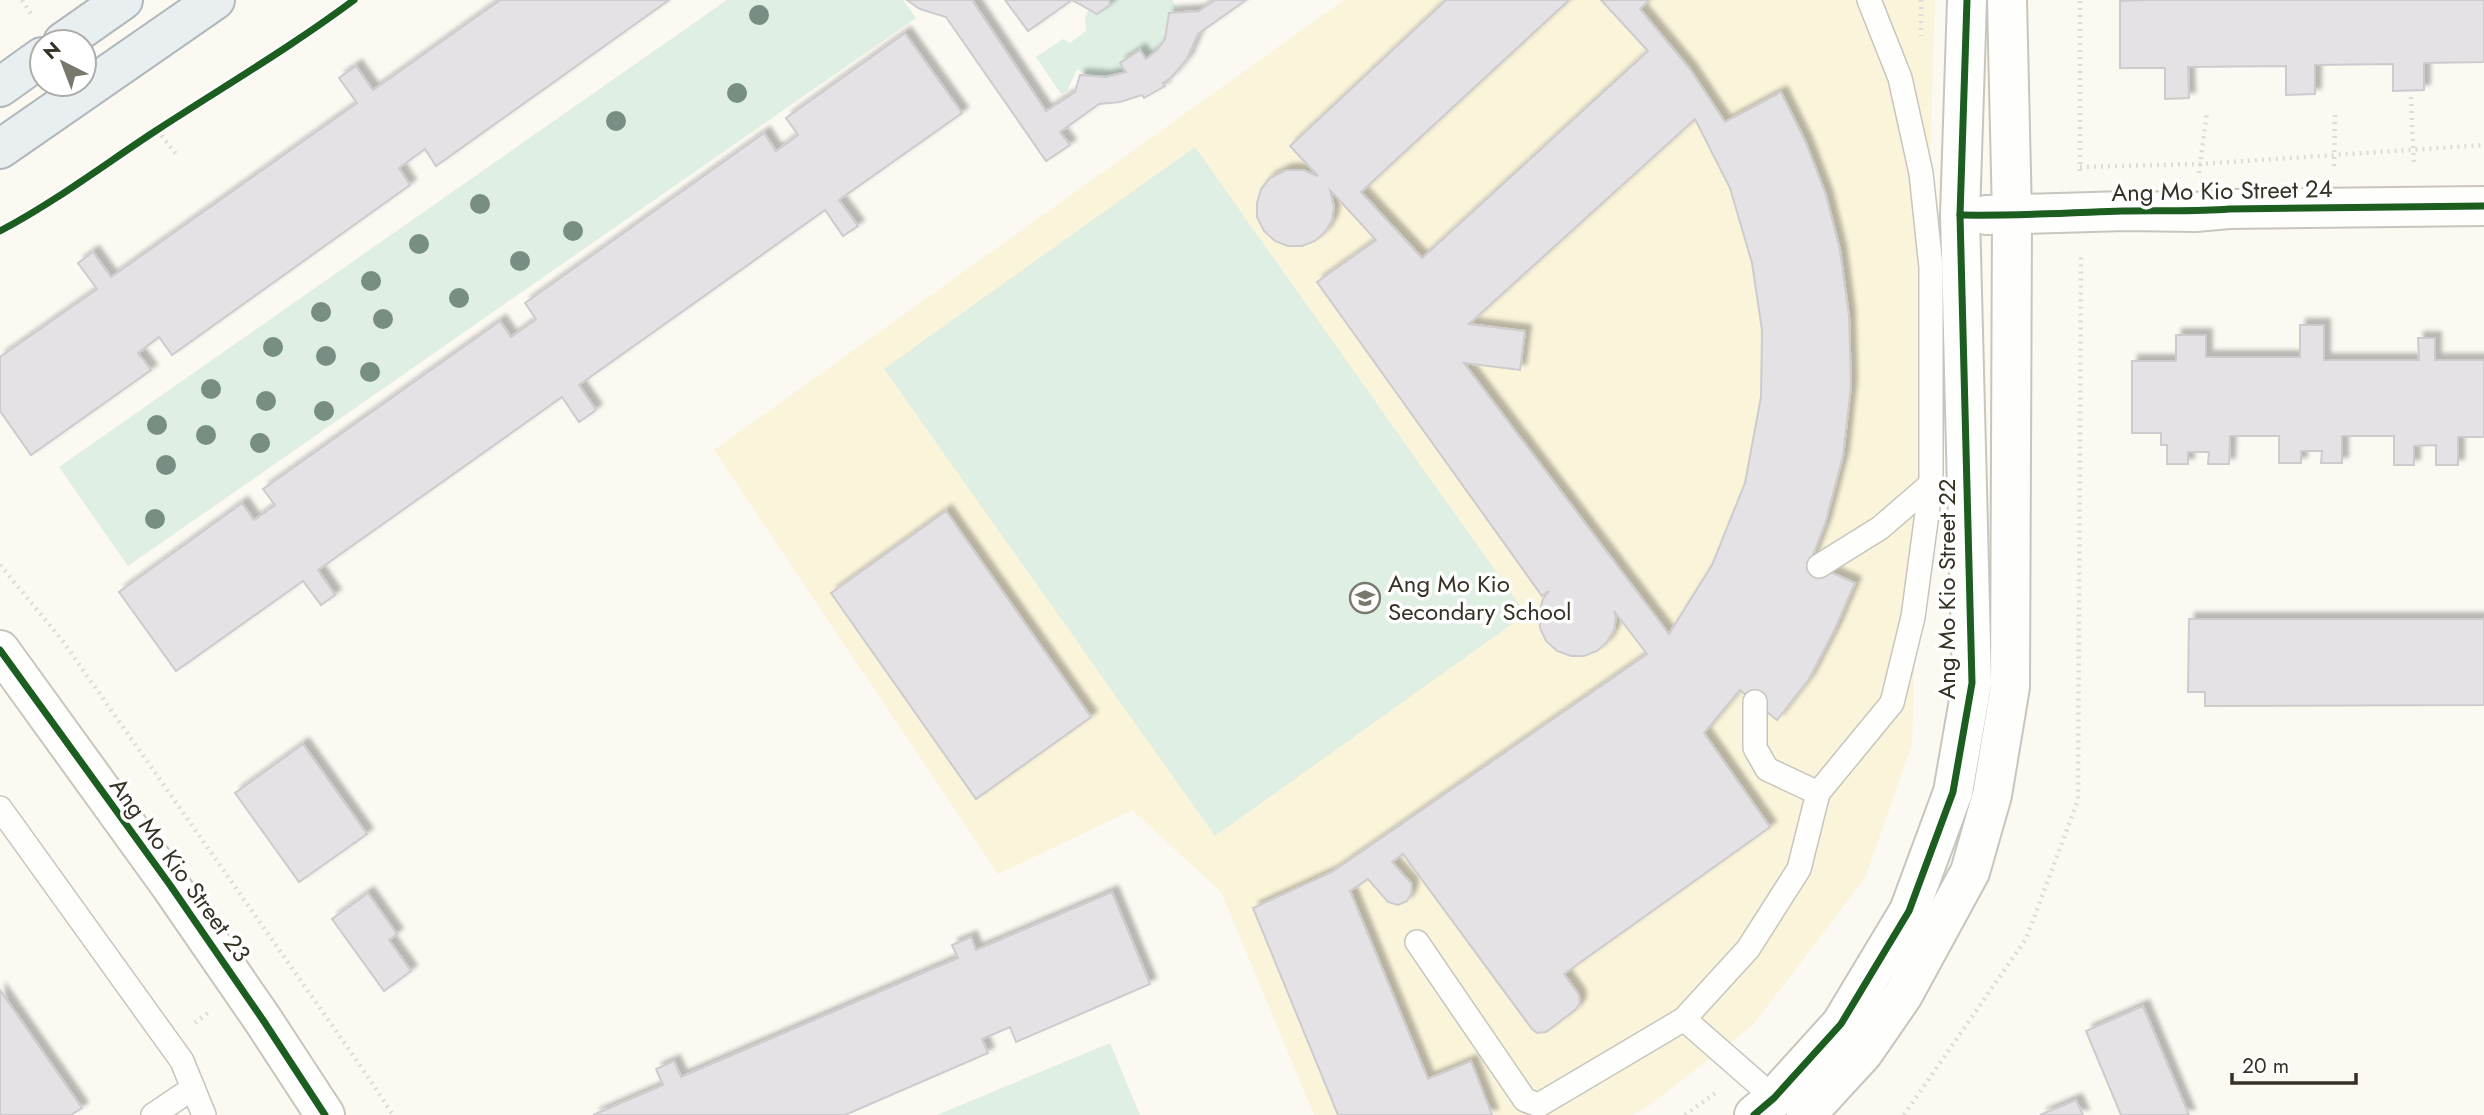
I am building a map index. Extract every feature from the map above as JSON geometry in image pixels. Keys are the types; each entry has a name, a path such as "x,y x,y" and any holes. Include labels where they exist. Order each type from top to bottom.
{"main road":[{"path":"82,28 123,0"},
{"path":"0,149 215,0"},
{"path":"0,87 28,67"}],"street":[{"name":"Ang Mo Kio Street 22","path":"1782,1111 1841,1024 1909,911 1954,792 1972,683 1960,215 1967,0"},
{"path":"1782,1111 1863,1053 1903,995 1970,872 1992,795 2010,687 2012,216 2007,0"},
{"name":"Ang Mo Kio Street 24","path":"1960,215 2484,206"},
{"name":"Ang Mo Kio Street 23","path":"0,650 201,931 304,1080 325,1115"}],"lane":[{"path":"1417,942 1525,1100 1539,1105 1684,1019 1748,949 1799,869 1818,793 1892,703 1913,617 1931,484 1931,267 1921,173 1900,78 1868,0"},
{"path":"1819,566 1880,528 1931,484"},
{"path":"1755,702 1755,748 1767,769 1818,793"},
{"path":"0,808 182,1061 204,1115"},
{"path":"1684,1019 1744,1071 1782,1111"},
{"path":"153,1115 193,1088"}],"path":[{"path":"2080,0 2081,254"},
{"path":"2411,97 2413,150"},
{"path":"2200,164 2207,112"},
{"path":"2333,156 2335,115"},
{"path":"146,137 169,123"},
{"path":"157,130 176,155"},
{"path":"2080,167 2200,164 2484,145"},
{"path":"0,565 62,640 393,1115"},
{"path":"1685,1115 1744,1071"}],"shaded area":[{"name":"Ang Mo Kio Secondary School","path":"1344,0 1935,0 1912,745 1865,878 1753,1025 1646,1108 1632,1115 1314,1115 1221,892 1132,810 998,874 714,450"}],"green space":[{"path":"727,0 903,0 916,18 128,566 59,467"},
{"path":"1095,0 1172,0 1177,12 1174,27 1151,57 1134,69 1115,76 1096,77 1077,69 1067,91 1061,94 1036,57 1063,39 1070,43 1086,31 1085,16"},
{"path":"1195,147 1526,614 1215,836 884,369"},
{"path":"1110,1043 1140,1115 937,1115"}],"building":[{"path":"500,0 669,0 436,166 425,149 399,168 410,185 172,355 159,337 138,353 151,370 31,455 0,411 0,357 97,289 78,263 93,252 111,277 357,103 339,78 356,66 373,90"},
{"path":"907,0 972,0 1046,111 1075,92 1080,75 1106,77 1126,72 1120,63 1140,50 1146,59 1165,39 1169,13 1199,11 1215,0 1246,0 1198,34 1187,59 1172,77 1163,83 1165,86 1144,98 1142,95 1120,102 1099,104 1060,132 1070,145 1046,161 946,17 920,9"},
{"path":"1005,0 1072,0 1028,31"},
{"path":"1072,0 1109,0 1110,5 1097,14"},
{"path":"1446,0 1569,0 1361,192 1422,258 1648,51 1601,0 1649,0 1640,9 1690,69 1725,122 1781,92 1806,143 1826,195 1840,250 1849,316 1851,386 1843,456 1825,524 1810,563 1855,583 1809,679 1777,720 1740,690 1704,733 1770,827 1564,974 1579,995 1580,1003 1546,1032 1537,1033 1532,1029 1403,854 1392,862 1412,884 1407,901 1398,905 1388,902 1368,879 1350,891 1428,1079 1471,1061 1492,1115 1338,1115 1253,908 1332,872 1647,654 1614,611 1614,630 1607,642 1597,651 1584,656 1571,656 1557,651 1546,641 1540,628 1539,613 1543,599 1549,591 1542,596 1317,282 1376,240 1330,190 1334,207 1332,220 1325,232 1315,241 1302,246 1288,246 1275,241 1264,231 1257,217 1257,203 1261,189 1270,178 1286,170 1303,170 1318,176 1290,146","holes":["1695,119 1730,188 1752,263 1762,330 1761,397 1745,483 1712,565 1669,634 1464,363 1520,370 1525,331 1469,324"]},
{"path":"2484,0 2484,62 2424,63 2424,90 2393,91 2393,64 2315,65 2315,94 2286,95 2286,66 2188,67 2189,98 2165,99 2165,68 2120,68 2120,1"},
{"path":"905,33 962,113 839,200 858,226 843,236 825,210 579,385 596,410 579,422 562,397 318,570 335,595 321,605 303,581 176,671 119,592 242,503 254,520 275,505 263,489 500,321 511,337 536,319 525,303 764,133 776,151 798,135 786,118"},
{"path":"2300,325 2324,325 2324,360 2419,360 2418,338 2435,338 2435,360 2484,360 2484,437 2458,437 2458,465 2436,465 2436,445 2414,446 2414,465 2394,465 2394,436 2342,436 2342,463 2321,463 2322,451 2301,451 2301,463 2279,463 2279,436 2230,436 2229,464 2208,464 2209,452 2188,452 2188,464 2167,464 2167,445 2161,445 2161,433 2132,433 2132,361 2176,361 2176,335 2206,335 2206,357 2300,357"},
{"path":"946,511 1091,717 976,799 831,593"},
{"path":"2189,619 2484,619 2484,705 2205,706 2205,692 2188,692"},
{"path":"303,744 367,834 299,882 235,793"},
{"path":"1112,892 1150,984 1016,1042 1010,1027 982,1039 988,1053 845,1115 593,1115 663,1085 656,1069 674,1061 681,1077 958,958 952,945 971,937 976,950"},
{"path":"368,893 397,934 389,940 411,971 384,991 332,919"},
{"path":"0,990 82,1108 71,1115 0,1115"},
{"path":"2143,1006 2189,1115 2121,1115 2086,1031"},
{"path":"2076,1100 2083,1115 2040,1115"}],"cycle path":[{"path":"0,231 60,195 354,0"},
{"path":"1754,1115 1774,1098 1841,1024 1909,911 1953,792 1972,683 1960,215 1967,0"},
{"path":"1960,215 2484,206"},
{"path":"0,650 170,885 325,1115"}],"place":[{"name":"Ang Mo Kio Secondary School","path":"1365,598"}]}
